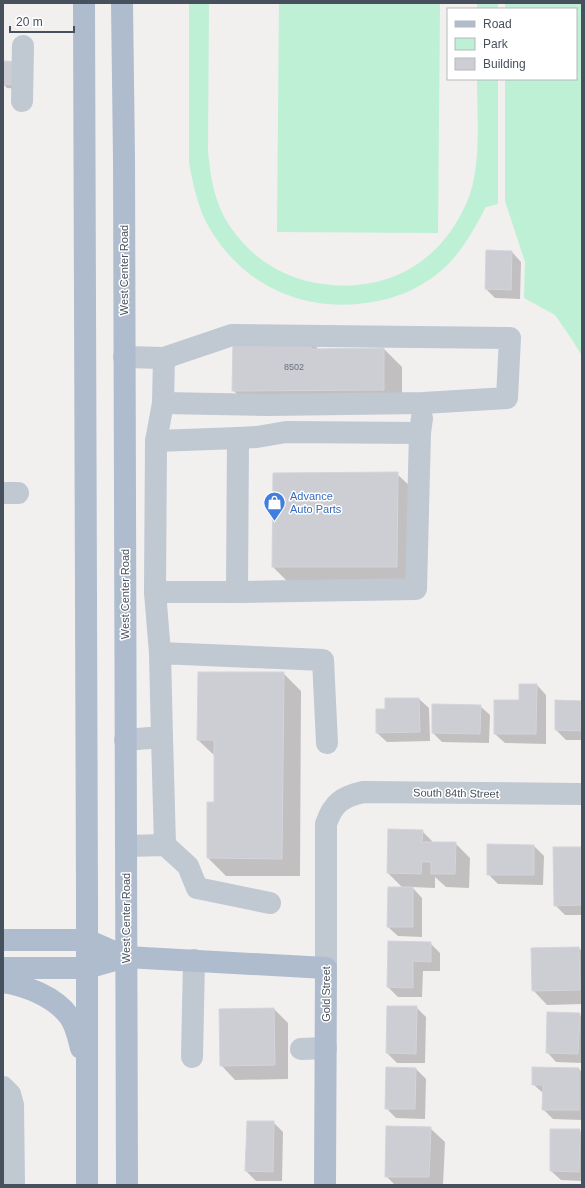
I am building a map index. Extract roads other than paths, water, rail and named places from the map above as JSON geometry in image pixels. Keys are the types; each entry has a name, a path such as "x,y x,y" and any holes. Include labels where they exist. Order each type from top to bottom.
{"main road":[{"path":"84,3 87,1185"},
{"name":"West Center Road","path":"122,3 127,1185"},
{"path":"3,940 87,940 126,957"},
{"path":"3,968 87,968 126,957 326,968"},
{"name":"Gold Street","path":"325,1185 326,968"},
{"path":"3,982 22,985 35,990 48,998 69,1016 75,1027 87,1076"}],"street":[{"path":"22,101 23,46"},
{"path":"124,357 164,358 232,335 510,338 507,398 423,403 163,404"},
{"path":"164,358 163,404 156,440 155,592 160,653 165,845"},
{"path":"155,592 416,589 420,433 423,403"},
{"path":"156,440 257,437 286,432 420,433"},
{"path":"237,592 238,438"},
{"path":"160,653 323,660 327,742"},
{"path":"125,740 162,737"},
{"name":"South 84th Street","path":"334,806 349,795 363,792 582,794"},
{"name":"Gold Street","path":"326,968 326,824 334,806"},
{"path":"126,846 165,845 188,866 197,888 270,903"},
{"path":"192,1057 194,960"},
{"path":"301,1049 326,1048"},
{"path":"3,1087 10,1094 13,1105 14,1185"}],"place":[{"name":"Advance Auto Parts","path":"275,522"}]}
